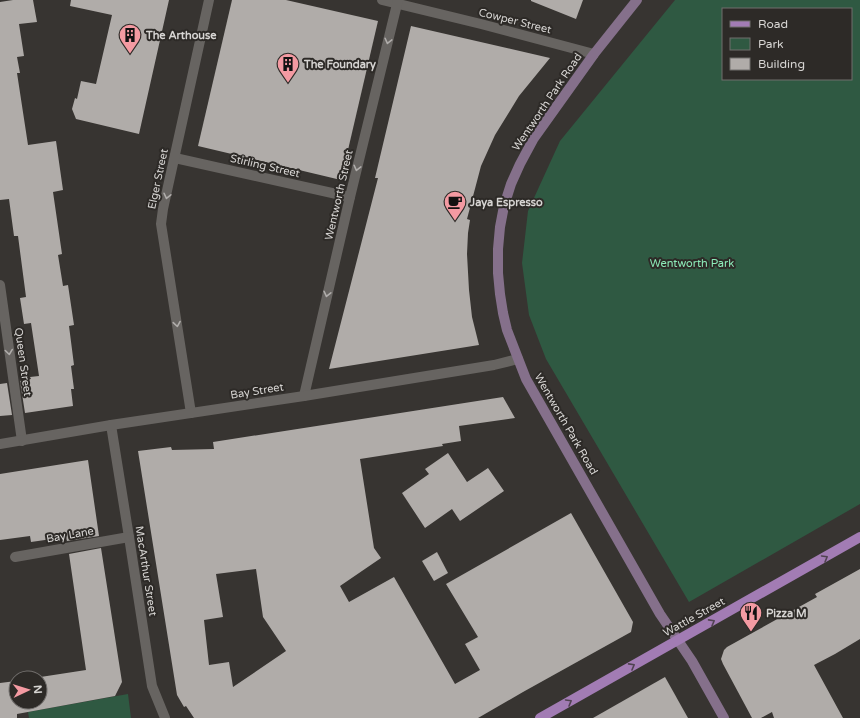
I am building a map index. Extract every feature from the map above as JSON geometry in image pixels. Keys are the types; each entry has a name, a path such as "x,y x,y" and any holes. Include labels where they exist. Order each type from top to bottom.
{"main road":[{"name":"Wattle Street","path":"540,718 860,538"}],"street":[{"name":"Elger Street","path":"191,413 162,224 163,209 209,0"},
{"name":"Cowper Street","path":"382,0 397,2 594,54"},
{"name":"Wentworth Park Road","path":"637,0 594,54 534,138 520,164 511,184 504,206 500,227 498,249 500,294 507,330 526,379 660,614 692,661 724,718"},
{"name":"Wentworth Street","path":"304,396 397,2"},
{"name":"Stirling Street","path":"175,158 350,197"},
{"name":"Queen Street","path":"0,286 22,441"},
{"name":"Bay Street","path":"0,444 111,425 304,396 494,365 518,359"},
{"name":"MacArthur Street","path":"111,425 152,686 164,718"},
{"name":"Bay Lane","path":"15,557 129,537"}],"green space":[{"name":"Wentworth Park","path":"675,0 860,0 860,504 689,602 546,359 529,315 522,263 528,211 560,141"},
{"path":"128,694 131,718 29,718 28,712 48,710 48,708"}],"building":[{"path":"13,0 33,0 37,22 19,24 24,56 17,57 20,73 17,73 28,145 56,141 63,190 53,192 62,254 58,255 63,286 68,285 74,325 69,326 74,365 71,366 74,389 71,389 73,406 25,413 20,381 31,379 30,377 39,376 31,323 24,324 20,298 26,297 18,236 14,236 9,199 0,200 0,2"},
{"name":"The Arthouse","path":"71,0 169,0 139,134 76,119 72,109 75,98 77,99 81,81 96,84 112,15 70,6"},
{"name":"The Foundary","path":"232,0 286,0 378,21 341,180 198,146"},
{"path":"531,0 583,0 576,19"},
{"path":"411,26 550,58 519,96 495,135 481,166 467,219 470,220 467,254 469,290 472,317 479,345 329,369 378,178 375,178"},
{"path":"7,383 12,415 0,416 0,384"},
{"path":"503,397 515,418 459,426 461,441 442,444 443,446 360,459 374,548 381,558 340,586 349,602 394,577 455,684 480,670 465,644 478,637 446,584 571,513 633,622 631,632 478,718 194,718 186,706 184,707 177,695 138,451 171,447 172,450 214,449 213,442","holes":["256,569 263,617 286,651 233,687 229,662 209,665 204,620 223,617 216,574"]},
{"path":"448,453 467,482 488,468 504,491 460,521 452,509 425,528 402,493 429,474 425,469"},
{"path":"88,460 99,536 67,541 66,537 31,542 30,536 0,540 0,474"},
{"path":"101,548 122,682 115,696 48,708 48,676 86,670 69,554"},
{"path":"437,552 448,573 434,581 422,561"},
{"path":"860,569 860,639 814,665 843,718 774,718 772,712 761,718 752,718 723,664 721,659 724,650 817,597 815,594"},
{"path":"665,677 688,718 593,718"},
{"path":"8,682 8,710 39,710 17,714 17,718 0,718 0,683"}],"place":[{"name":"The Arthouse","path":"130,54"},
{"name":"The Foundary","path":"288,84"},
{"name":"Jaya Espresso","path":"455,222"},
{"name":"Pizza M","path":"751,632"}]}
